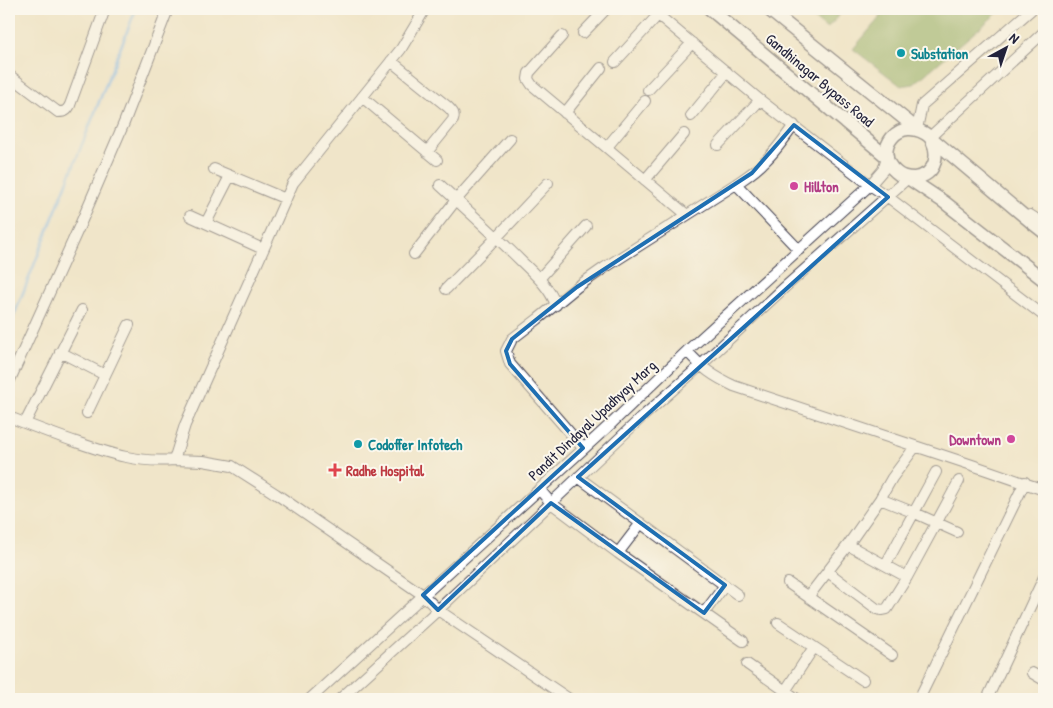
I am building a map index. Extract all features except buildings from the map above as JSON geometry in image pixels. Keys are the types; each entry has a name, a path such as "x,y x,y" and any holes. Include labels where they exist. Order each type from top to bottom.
{"main road":[{"name":"Gandhinagar Bypass Road","path":"710,9 887,157"},
{"name":"Gandhinagar Bypass Road","path":"768,9 917,129"},
{"path":"930,137 935,144 935,161 931,169 925,174 917,178 908,178 900,176 889,165 887,149 894,135 901,130 909,128 924,132 930,137 1010,204 1044,232"},
{"path":"908,178 944,202 1044,280"}],"street":[{"path":"9,76 58,112 68,110 105,9"},
{"path":"9,382 80,226 124,123 168,9"},
{"path":"174,460 185,425 293,183 401,48 425,9"},
{"path":"583,33 606,9"},
{"path":"917,129 922,105 1032,9"},
{"path":"615,62 655,12 760,100 1044,316"},
{"path":"930,137 1044,32"},
{"path":"562,36 529,73 528,79 532,85 687,215"},
{"path":"648,90 692,43"},
{"path":"391,61 453,112 453,120 427,152"},
{"path":"565,112 601,68"},
{"path":"691,116 727,72"},
{"path":"362,97 437,160"},
{"path":"718,145 760,100"},
{"path":"607,147 645,101"},
{"path":"584,448 510,364 506,351 512,339 604,268 736,184 764,162 779,146 794,125"},
{"path":"645,180 684,134"},
{"path":"414,254 456,200 510,139"},
{"name":"Pandit Dindayal Upadhyay Marg","path":"310,699 870,185 883,170 887,157"},
{"path":"214,169 286,199"},
{"path":"206,223 230,176"},
{"path":"340,699 438,610 641,418 908,178"},
{"path":"446,289 548,182"},
{"path":"736,184 798,250"},
{"path":"440,185 497,237 539,279 553,297 556,305"},
{"path":"1010,204 1044,224"},
{"path":"190,216 263,249"},
{"path":"539,279 586,226"},
{"path":"25,423 82,310"},
{"path":"87,413 129,326"},
{"path":"687,351 700,366 734,386 1044,490"},
{"path":"60,352 105,375"},
{"path":"9,417 56,435 122,456 142,460 203,461 232,466 423,595 438,610 569,699"},
{"path":"808,597 848,544 915,447"},
{"path":"886,564 936,472"},
{"path":"578,477 738,595"},
{"path":"828,572 870,605 882,610 887,609 908,576 959,481"},
{"path":"932,699 921,696 1024,482"},
{"path":"539,489 551,503 618,553 743,641"},
{"path":"880,499 915,512 956,532"},
{"path":"618,553 641,523"},
{"path":"848,544 908,576"},
{"path":"987,699 1044,577"},
{"path":"788,583 892,655"},
{"path":"704,613 725,585"},
{"path":"778,623 863,680"},
{"path":"783,695 814,647"},
{"path":"747,664 783,695 797,699"},
{"path":"1032,673 1044,680"}],"highlighted area":[{"path":"794,125 888,197 578,477 725,585 704,613 551,503 438,610 423,595 583,448 510,364 506,351 512,339 577,287 752,173"}],"green space":[{"path":"802,9 843,9 844,10 827,29"},
{"path":"887,9 1002,9 914,84 901,86 853,49"}],"waterway":[{"path":"9,328 136,9"}],"place":[{"name":"Substation","path":"901,53"},
{"name":"Hillton","path":"794,186"},
{"name":"Downtown","path":"1011,439"},
{"name":"Codoffer Infotech","path":"358,444"},
{"name":"Radhe Hospital","path":"335,470"}]}
